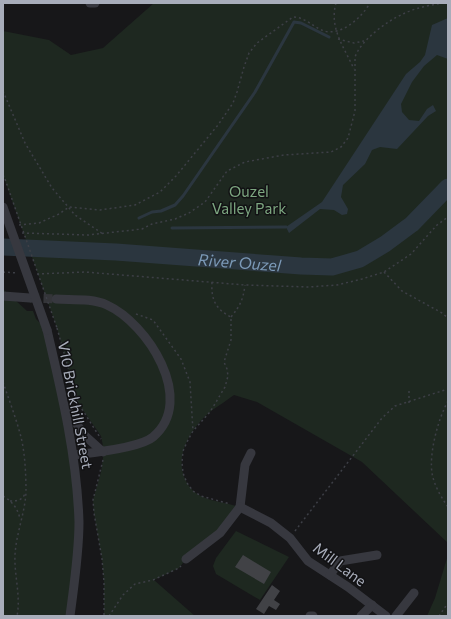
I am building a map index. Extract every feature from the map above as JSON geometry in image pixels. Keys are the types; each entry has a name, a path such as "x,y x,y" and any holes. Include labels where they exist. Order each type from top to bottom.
{"street":[{"path":"90,3 95,3"},
{"name":"V10 Brickhill Street","path":"3,207 47,330 74,455 79,523 76,572 70,616"},
{"path":"3,296 30,298"},
{"path":"56,299 94,301 106,304 130,319 150,343 165,374 171,396 169,409 161,428 152,438 103,452 74,455"},
{"path":"64,404 83,434 103,452"},
{"path":"186,560 220,533 240,507 245,465 251,453"},
{"name":"Mill Lane","path":"240,507 271,523 290,538 308,561 372,604 386,616"},
{"path":"330,575 340,561 377,555"},
{"path":"396,616 414,593"},
{"path":"361,616 372,604"}],"path":[{"path":"336,3 334,12 336,32 338,39 355,70"},
{"path":"18,225 40,223 59,214 69,207 100,210 135,205 160,192 176,176 218,125 233,103 238,92 246,60 257,43 293,17 299,17 324,31 336,32 354,22 370,3"},
{"path":"16,233 88,235 142,229 152,224 176,219 205,202 227,171 245,162 284,154 331,152 341,147 348,138 355,112 355,57 358,49 365,41 403,14 422,7 443,3"},
{"path":"338,39 344,42 354,43 365,41"},
{"path":"3,91 25,143 52,188 75,215 103,234"},
{"path":"3,175 57,328 78,403 101,436 103,452 101,472 93,500 102,559 104,616"},
{"path":"33,274 86,272 245,285 309,287 337,285 362,280 384,272 411,254 437,225 448,217"},
{"path":"3,272 20,274"},
{"path":"384,272 402,291 442,313 448,318"},
{"path":"212,282 212,294 217,306 225,314 231,317"},
{"path":"240,507 201,496 193,491 183,474 183,451 193,431 210,412 225,387 228,376 224,362 231,340 231,317 239,306 243,297 245,285"},
{"path":"3,382 21,438 26,477 26,493 16,540 14,568 19,607 17,616"},
{"path":"290,538 382,418 395,406 409,403 448,389"},
{"path":"409,390 409,403"},
{"path":"448,401 442,412 432,448 432,474 440,495 448,507"},
{"path":"10,501 18,501 22,499 26,493"},
{"path":"3,496 17,508 21,521"},
{"path":"109,616 123,595 135,584 153,580 179,568 186,560"},
{"path":"439,616 448,603"}],"green space":[{"name":"Ouzel Valley Park","path":"154,3 448,3 448,543 362,462 257,402 234,395 211,411 197,425 183,451 182,470 188,484 198,495 210,500 240,507 220,533 186,559 179,568 154,580 195,616 104,616 102,559 93,500 101,472 104,451 101,436 78,403 57,328 3,175 3,31 49,40 71,55 103,48"},
{"path":"3,289 27,311 33,311 36,319 47,330 65,404 79,523 70,616 3,616"},
{"path":"236,531 289,557 260,600 216,574 213,566 216,558"},
{"path":"448,555 448,616 427,616 435,598"}],"shaded area":[{"path":"448,18 448,59 437,55 424,66 412,82 401,104 402,112 409,120 419,121 427,109 433,105 436,111 428,116 397,149 380,147 372,150 365,164 343,185 341,197 348,209 347,214 342,215 334,210 320,209 289,233 286,227 322,202 406,74 420,62 425,55 432,25"}],"building":[{"path":"243,555 271,572 264,584 235,567"},
{"path":"272,585 280,591 274,600 280,604 276,610 269,606 264,614 256,609"}],"waterway":[{"path":"139,218 152,212 161,211 175,205 183,196 255,92 294,22 301,23 329,37"},
{"name":"River Ouzel","path":"3,247 116,252 332,267 360,259 385,244 412,224 448,187"},
{"path":"172,228 286,227"}],"tunnel":[{"path":"30,298 56,299"}]}
